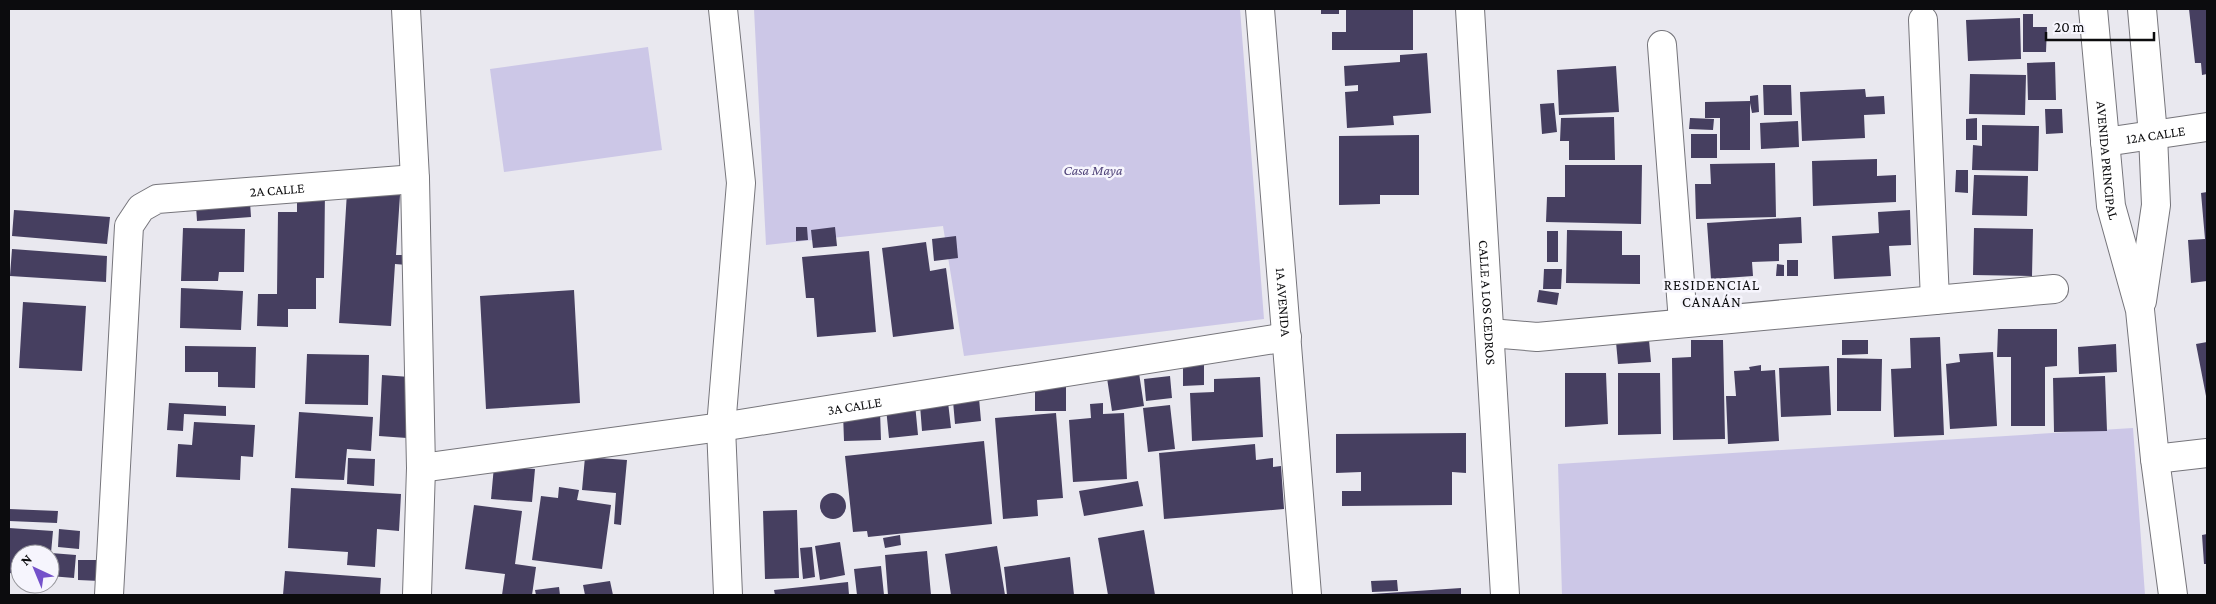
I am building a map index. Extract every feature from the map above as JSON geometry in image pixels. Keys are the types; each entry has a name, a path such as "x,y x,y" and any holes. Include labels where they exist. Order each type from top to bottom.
{"street":[{"path":"406,9 415,178 421,468 417,595"},
{"path":"723,9 741,183 721,427 728,595"},
{"name":"1A AVENIDA","path":"1260,9 1307,595"},
{"name":"CALLE A LOS CEDROS","path":"1470,9 1505,595"},
{"name":"AVENIDA PRINCIPAL","path":"2093,9 2111,206 2140,310 2172,595"},
{"name":"AVENIDA PRINCIPAL","path":"2140,310 2156,205 2153,135 2142,9"},
{"path":"1923,20 1935,300"},
{"path":"1662,46 1683,322"},
{"name":"12A CALLE","path":"2105,142 2207,127"},
{"name":"2A CALLE","path":"109,595 128,226 141,208 157,198 415,178"},
{"path":"1490,333 1537,337 2054,289"},
{"name":"3A CALLE","path":"421,468 721,427 1287,337"},
{"path":"2156,459 2207,453"}],"green space":[{"name":"Casa Maya","path":"754,9 1240,9 1264,319 964,356 943,226 766,245"},
{"path":"648,47 662,150 504,172 490,69"},
{"path":"2133,428 2145,595 1562,595 1558,464"}],"building":[{"path":"1321,9 1339,9 1339,14 1321,14"},
{"path":"1346,9 1413,9 1413,50 1332,50 1332,32 1346,32"},
{"path":"2189,9 2207,9 2207,74 2202,75 2201,63 2195,63"},
{"path":"2023,14 2033,14 2033,27 2047,27 2046,52 2023,52"},
{"path":"2020,18 2021,59 1968,61 1966,20"},
{"path":"1427,53 1431,113 1393,116 1394,125 1347,128 1345,92 1358,91 1358,85 1345,86 1344,66 1400,62 1400,55"},
{"path":"2055,62 2056,100 2028,100 2027,63"},
{"path":"1616,66 1619,112 1559,115 1557,70"},
{"path":"1970,74 2026,75 2025,115 1969,114"},
{"path":"1763,85 1791,85 1792,115 1764,115"},
{"path":"1865,89 1866,97 1884,96 1885,114 1864,115 1865,138 1802,141 1800,92"},
{"path":"1758,95 1759,112 1752,113 1750,103 1750,150 1720,150 1720,118 1705,118 1705,102 1750,101 1750,96"},
{"path":"1554,103 1557,132 1542,134 1540,104"},
{"path":"2045,109 2062,109 2063,133 2046,134"},
{"path":"1614,117 1615,160 1569,160 1569,141 1560,141 1561,118"},
{"path":"1690,118 1714,119 1713,130 1689,129"},
{"path":"1977,118 1977,140 1966,140 1966,119"},
{"path":"1798,121 1799,147 1761,149 1760,123"},
{"path":"1982,125 2039,126 2038,171 1972,170 1973,145 1982,146"},
{"path":"1691,134 1717,134 1717,158 1691,158"},
{"path":"1419,135 1419,195 1380,195 1380,204 1339,205 1339,136"},
{"path":"1877,159 1877,176 1896,175 1896,202 1813,206 1812,161"},
{"path":"1775,163 1776,217 1696,219 1695,184 1711,184 1710,164"},
{"path":"1565,165 1642,165 1641,224 1546,222 1547,197 1565,197"},
{"path":"1956,170 1968,170 1968,193 1955,192"},
{"path":"1974,175 2028,176 2027,216 1972,215"},
{"path":"297,190 325,190 324,278 316,278 316,309 288,309 288,327 257,326 258,294 277,294 278,212 297,212"},
{"path":"347,192 400,195 396,255 408,255 407,265 395,264 391,326 339,323"},
{"path":"2207,192 2207,281 2191,283 2188,240 2205,239 2201,193"},
{"path":"250,202 251,217 197,221 196,206"},
{"path":"14,210 110,217 107,244 12,236"},
{"path":"1910,210 1911,245 1889,246 1891,276 1834,279 1832,236 1879,233 1878,212"},
{"path":"1801,217 1802,243 1779,244 1779,261 1752,262 1753,276 1711,279 1707,223"},
{"path":"796,227 807,227 808,240 796,241"},
{"path":"835,227 837,246 813,248 811,230"},
{"path":"183,228 245,229 244,272 219,272 218,281 181,281"},
{"path":"1974,228 2033,229 2032,276 1973,275"},
{"path":"1567,230 1622,231 1622,255 1640,255 1640,284 1566,283"},
{"path":"1547,231 1558,231 1558,262 1547,262"},
{"path":"956,236 958,258 934,261 932,239"},
{"path":"926,242 930,271 946,268 954,329 893,337 882,248"},
{"path":"12,249 107,256 106,282 10,276"},
{"path":"869,251 876,332 817,337 814,298 806,298 802,257"},
{"path":"1787,260 1798,260 1798,276 1787,276"},
{"path":"1777,264 1784,265 1784,276 1776,276"},
{"path":"1544,269 1562,269 1561,289 1543,289"},
{"path":"181,288 243,291 241,330 180,328"},
{"path":"574,290 580,403 486,409 480,296"},
{"path":"1539,290 1559,293 1557,305 1537,302"},
{"path":"23,302 86,306 82,371 19,368"},
{"path":"1998,329 2057,329 2057,366 2045,367 2045,426 2011,426 2011,357 1997,357"},
{"path":"1940,337 1944,435 1894,437 1891,369 1911,368 1910,338"},
{"path":"1649,340 1651,362 1618,364 1616,342"},
{"path":"1691,340 1723,340 1725,439 1673,440 1672,358 1691,357"},
{"path":"1842,340 1868,340 1868,354 1842,355"},
{"path":"2207,342 2207,396 2206,396 2196,344"},
{"path":"2116,344 2117,372 2079,374 2078,347"},
{"path":"185,346 256,347 255,388 218,387 218,372 185,372"},
{"path":"1993,352 1997,426 1950,429 1946,364 1960,362 1959,354"},
{"path":"307,354 369,355 368,405 305,404"},
{"path":"1837,358 1882,359 1881,411 1837,411"},
{"path":"1183,365 1204,365 1204,385 1183,386"},
{"path":"1761,365 1761,371 1775,370 1779,441 1728,444 1726,396 1736,396 1734,371 1750,370 1749,367"},
{"path":"1829,366 1831,415 1781,417 1779,368"},
{"path":"1139,373 1144,406 1112,411 1107,378"},
{"path":"1565,373 1606,373 1608,424 1565,427"},
{"path":"1618,373 1660,373 1661,434 1618,435"},
{"path":"382,375 410,377 407,438 379,436"},
{"path":"1170,376 1172,398 1146,401 1144,379"},
{"path":"2105,376 2107,431 2054,432 2053,378"},
{"path":"1260,377 1263,437 1192,441 1190,393 1214,392 1214,379"},
{"path":"1035,381 1066,381 1066,411 1035,411"},
{"path":"979,398 981,421 955,424 953,401"},
{"path":"948,402 951,428 922,431 920,405"},
{"path":"169,403 226,406 226,416 184,414 183,431 167,430"},
{"path":"1103,403 1103,414 1124,413 1127,479 1073,482 1069,420 1091,418 1090,404"},
{"path":"915,404 918,435 889,438 886,408"},
{"path":"1170,405 1175,449 1148,452 1143,408"},
{"path":"880,411 881,440 844,441 843,413"},
{"path":"299,412 373,417 371,451 347,449 344,480 295,478"},
{"path":"1056,413 1063,498 1037,500 1038,516 1003,519 995,418"},
{"path":"194,422 255,425 253,457 241,456 240,480 176,477 178,444 192,445"},
{"path":"1466,433 1466,473 1452,472 1452,505 1342,506 1342,491 1361,491 1361,472 1336,473 1336,434"},
{"path":"984,441 992,524 868,537 867,531 853,532 845,456"},
{"path":"1255,444 1256,460 1273,458 1273,467 1281,466 1284,509 1164,519 1159,453"},
{"path":"585,457 627,460 621,525 614,524 616,493 582,490"},
{"path":"348,458 375,459 374,486 347,484"},
{"path":"494,466 535,469 532,502 491,499"},
{"path":"1138,481 1143,506 1084,516 1079,491"},
{"path":"559,487 579,490 577,500 611,505 602,569 532,560 541,496 558,498"},
{"path":"291,488 401,494 399,531 377,529 375,567 347,565 348,552 288,548"},
{"path":"833,493 842,497 846,506 842,515 833,519 824,515 820,506 824,497"},
{"path":"474,505 522,511 515,564 536,567 532,595 502,595 505,574 465,569"},
{"path":"9,509 58,511 57,523 9,521"},
{"path":"797,510 799,578 765,579 763,511"},
{"path":"9,528 53,531 52,544 10,544 9,573"},
{"path":"59,529 80,531 79,549 60,547 60,544 58,544"},
{"path":"1144,530 1155,595 1108,595 1098,538"},
{"path":"2207,534 2207,564 2204,564 2202,535"},
{"path":"900,535 901,545 885,548 883,538"},
{"path":"840,542 845,575 820,580 815,546"},
{"path":"997,546 1005,595 951,595 945,554"},
{"path":"812,547 815,577 803,579 800,548"},
{"path":"927,551 931,595 888,595 885,555"},
{"path":"60,554 76,555 74,578 60,577"},
{"path":"1070,557 1074,595 1007,595 1004,567"},
{"path":"78,560 101,560 100,581 78,580"},
{"path":"881,566 884,595 857,595 854,569"},
{"path":"285,571 381,578 380,595 283,595"},
{"path":"1397,580 1398,591 1372,592 1371,581"},
{"path":"610,581 613,595 585,595 583,585"},
{"path":"848,582 849,595 775,595 774,590"},
{"path":"559,587 560,595 536,595 535,590"},
{"path":"1461,588 1461,595 1372,595 1372,594"}],"district":[{"name":"RESIDENCIAL CANAÁN","path":"1712,294"}]}
